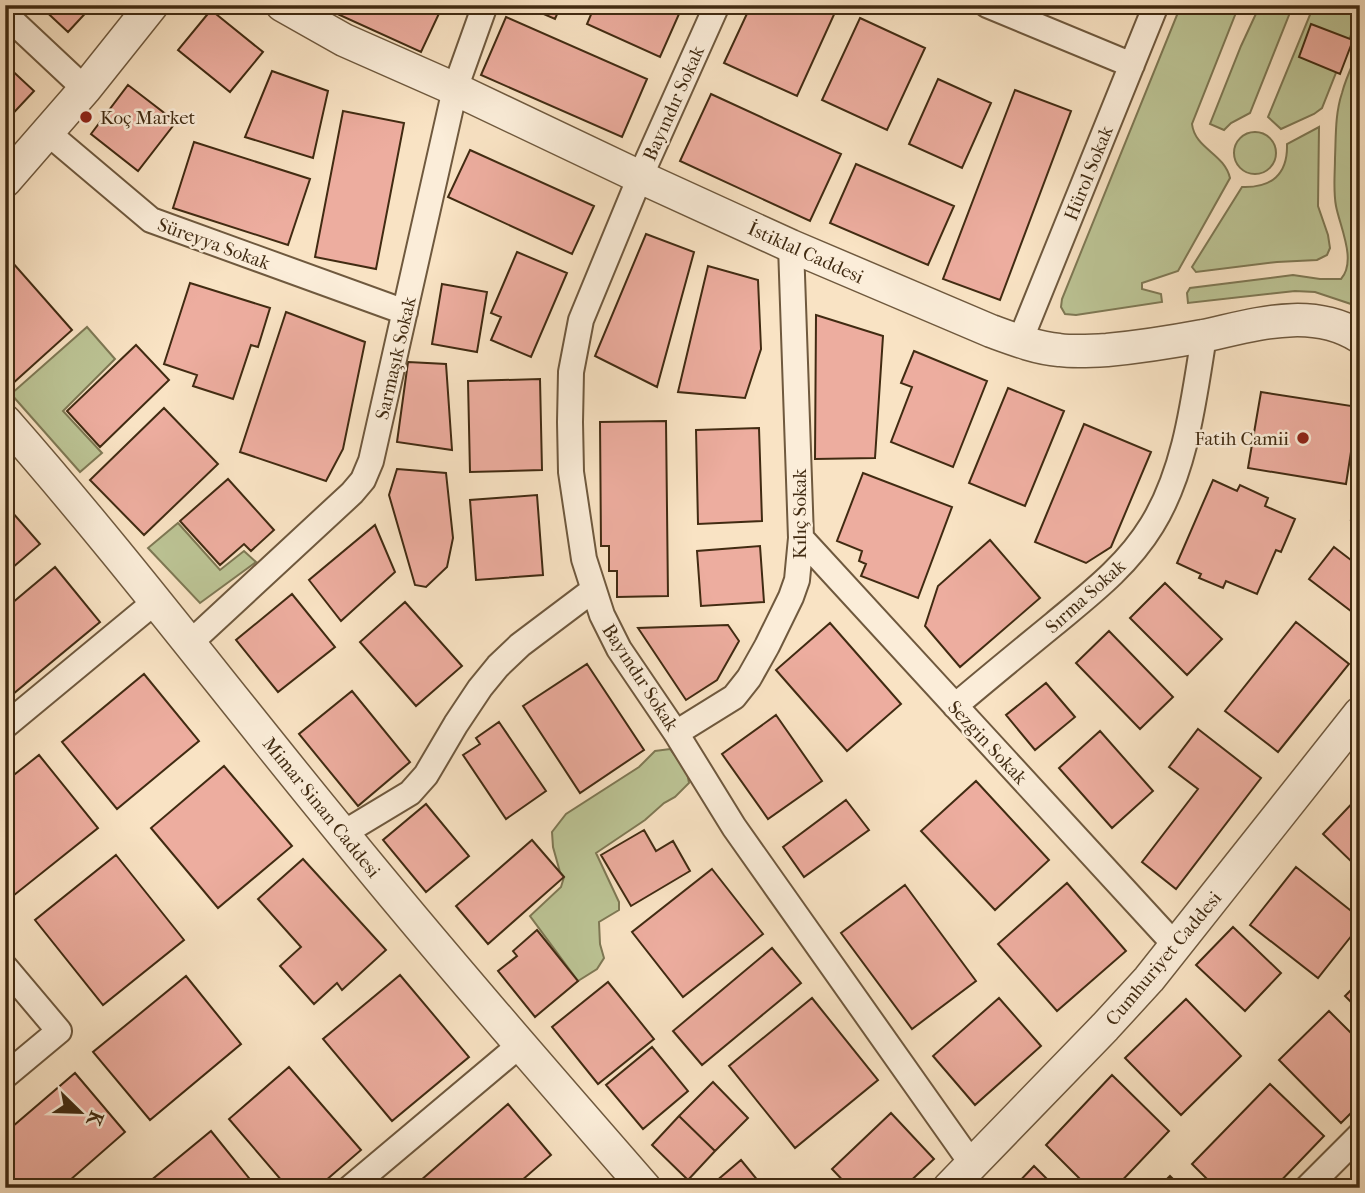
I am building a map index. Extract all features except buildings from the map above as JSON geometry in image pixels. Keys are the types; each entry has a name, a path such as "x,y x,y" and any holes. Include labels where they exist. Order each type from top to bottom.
{"street":[{"path":"5,181 85,89 152,5"},
{"name":"İstiklal Caddesi","path":"282,5 344,40 791,246 1020,341 1058,350 1106,350 1158,344 1248,325 1288,320 1314,320 1333,324 1360,337"},
{"name":"Sarmaşık Sokak","path":"190,643 363,480 371,461 455,89 485,5"},
{"name":"Bayındır Sokak","path":"717,5 640,177 581,320 571,372 570,422 571,472 584,559 601,615 619,649 676,733 734,827 972,1164"},
{"path":"987,5 1132,65"},
{"name":"Hürol Sokak","path":"1020,341 1156,5"},
{"path":"5,14 85,89"},
{"name":"Süreyya Sokak","path":"48,133 151,220 405,312"},
{"name":"Kılıç Sokak","path":"676,733 734,696 767,646 797,580 801,538 791,246"},
{"name":"Sırma Sokak","path":"955,706 1112,575 1153,524 1178,466 1185,441 1204,336"},
{"name":"Mimar Sinan Caddesi","path":"5,421 156,601 342,834 645,1188"},
{"name":"Sezgin Sokak","path":"801,538 1176,946"},
{"path":"342,834 410,793 426,775 456,724 498,666 520,645 593,590"},
{"path":"5,726 156,601"},
{"name":"Cumhuriyet Caddesi","path":"950,1188 1149,979 1360,713"},
{"path":"5,967 59,1031 5,1076"},
{"path":"350,1188 520,1045"},
{"path":"1307,1188 1360,1135"}],"green space":[{"path":"1181,5 1239,5 1192,124 1198,139 1222,163 1230,178 1178,271 1142,283 1142,289 1161,294 1162,302 1076,315 1065,314 1061,307 1062,299"},
{"path":"1260,5 1293,5 1250,113 1224,130 1210,124"},
{"path":"1314,5 1360,5 1360,12 1322,108 1281,129 1268,117"},
{"path":"1360,47 1360,307 1315,292 1295,291 1188,303 1187,293 1190,288 1293,275 1341,279 1346,272 1348,254 1335,200 1336,125 1344,87"},
{"path":"1319,127 1318,206 1328,235 1330,248 1327,255 1317,260 1196,272 1192,267 1242,187 1261,185 1276,178 1287,155 1287,144"},
{"path":"1255,132 1270,138 1276,153 1270,168 1255,174 1240,168 1234,153 1240,138"},
{"path":"87,327 115,359 63,411 102,453 80,472 11,394"},
{"path":"178,523 220,570 244,551 256,562 200,603 148,548"},
{"path":"670,749 687,772 689,783 645,820 596,853 619,902 619,910 599,922 604,958 597,969 578,981 530,916 561,887 564,877 553,847 552,832 566,814 639,767 655,751"}],"place":[{"name":"Koç Market","path":"86,117"},
{"name":"Fatih Camii","path":"1303,438"}]}
